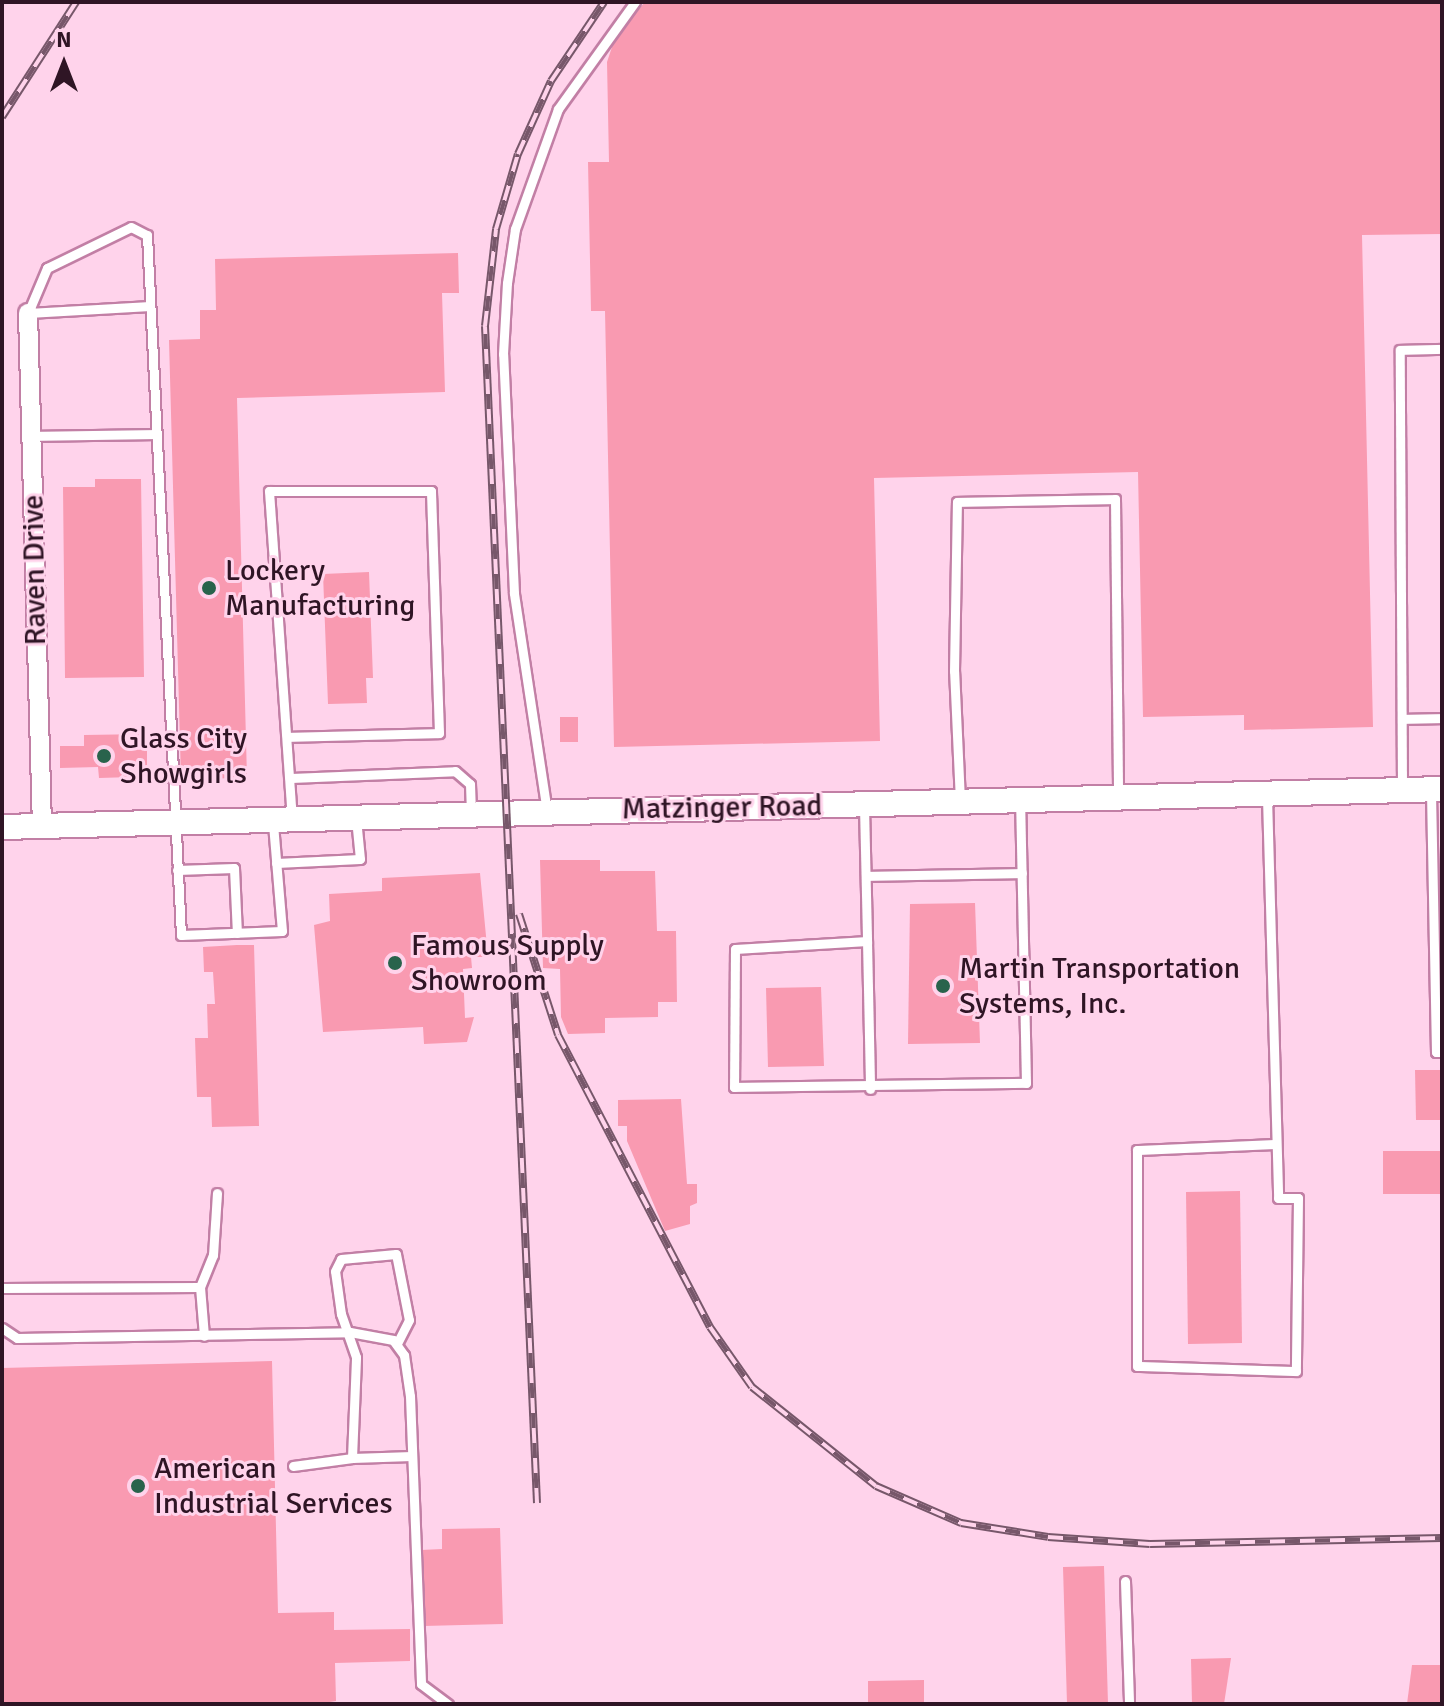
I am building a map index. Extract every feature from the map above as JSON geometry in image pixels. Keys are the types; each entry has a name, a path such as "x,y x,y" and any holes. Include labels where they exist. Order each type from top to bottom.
{"street":[{"name":"Raven Drive","path":"28,313 42,826"},
{"name":"Matzinger Road","path":"2,827 1436,789"}],"lane":[{"path":"547,812 514,593 503,354 507,283 515,229 558,109 635,2"},
{"path":"150,306 28,313 47,268 138,226 147,235 150,306 154,434 181,935 282,931 276,863 291,778 269,491 431,491 439,733 288,737"},
{"path":"1402,789 1400,350 1442,349"},
{"path":"31,436 154,434"},
{"path":"960,801 954,671 957,502 1115,499 1118,798"},
{"path":"1402,719 1442,718"},
{"path":"291,778 455,771 470,784 471,814"},
{"path":"1436,789 1436,1052 1442,1052"},
{"path":"1267,793 1278,1198 1298,1198 1296,1371 1137,1366 1137,1150 1276,1144"},
{"path":"867,941 735,949 734,1087 870,1089 1026,1083 1020,800"},
{"path":"864,805 870,1089"},
{"path":"276,863 360,859 356,817"},
{"path":"177,870 234,868 237,933"},
{"path":"866,876 1022,873"},
{"path":"204,1336 200,1287 218,1232 217,1193"},
{"path":"352,1458 356,1357 350,1332 341,1314 336,1262 396,1254 409,1320 397,1344 410,1396 421,1684 448,1704"},
{"path":"2,1288 200,1287"},
{"path":"2,1328 17,1338 350,1332 397,1344"},
{"path":"293,1466 352,1458 412,1456"},
{"path":"1125,1581 1129,1704"}],"building":[{"path":"645,2 1442,2 1442,234 1362,235 1373,727 1244,730 1244,715 1143,717 1138,472 874,478 880,741 614,747 605,311 591,311 588,162 609,162 607,62 615,38"},
{"name":"Lockery Manufacturing","path":"458,253 459,293 442,293 445,392 237,398 247,778 181,779 169,340 200,339 200,310 216,310 215,259"},
{"path":"95,479 141,479 144,677 65,678 63,487 95,487"},
{"path":"369,572 373,678 366,678 367,703 328,704 323,574"},
{"path":"560,717 578,717 578,742 560,742"},
{"name":"Glass City Showgirls","path":"147,734 147,766 132,766 132,777 99,778 98,767 60,768 60,746 84,746 84,735"},
{"path":"540,860 600,860 600,871 655,871 657,931 676,931 677,1002 658,1002 658,1017 605,1018 605,1033 568,1034 561,1017 560,969 543,968"},
{"name":"Famous Supply Showroom","path":"480,873 488,957 471,957 472,968 463,969 465,1018 474,1017 467,1042 424,1044 423,1027 323,1032 314,925 330,921 329,894 382,891 382,878"},
{"name":"Martin Transportation Systems, Inc.","path":"975,903 980,1043 908,1044 910,904"},
{"path":"254,945 259,1126 212,1127 211,1097 197,1097 195,1038 208,1038 207,1004 215,1004 213,972 204,972 203,947"},
{"path":"821,987 824,1066 768,1067 766,988"},
{"path":"1415,1070 1442,1070 1442,1120 1416,1120"},
{"path":"681,1099 687,1184 697,1184 697,1203 690,1206 690,1224 665,1231 627,1141 627,1126 618,1126 618,1100"},
{"path":"1383,1151 1441,1151 1441,1194 1383,1194"},
{"path":"1240,1191 1242,1343 1188,1344 1186,1192"},
{"name":"American Industrial Services","path":"272,1361 278,1613 334,1612 334,1630 410,1629 410,1661 335,1663 336,1701 317,1704 2,1704 2,1368"},
{"path":"500,1528 503,1624 423,1626 421,1550 442,1549 442,1529"},
{"path":"1104,1566 1108,1704 1067,1704 1063,1567"},
{"path":"1231,1658 1224,1704 1192,1704 1191,1659"},
{"path":"1412,1665 1442,1665 1442,1704 1407,1704"},
{"path":"924,1680 924,1704 868,1704 868,1681"}],"railway":[{"path":"2,117 76,2"},
{"path":"537,1503 485,326 496,229 518,154 551,81 604,2"},
{"path":"519,914 558,1035 710,1327 752,1387 876,1486 961,1523 1048,1537 1150,1544 1442,1538"}],"place":[{"name":"Lockery Manufacturing","path":"209,588"},
{"name":"Glass City Showgirls","path":"104,756"},
{"name":"Famous Supply Showroom","path":"395,963"},
{"name":"Martin Transportation Systems, Inc.","path":"943,986"},
{"name":"American Industrial Services","path":"138,1486"}]}
